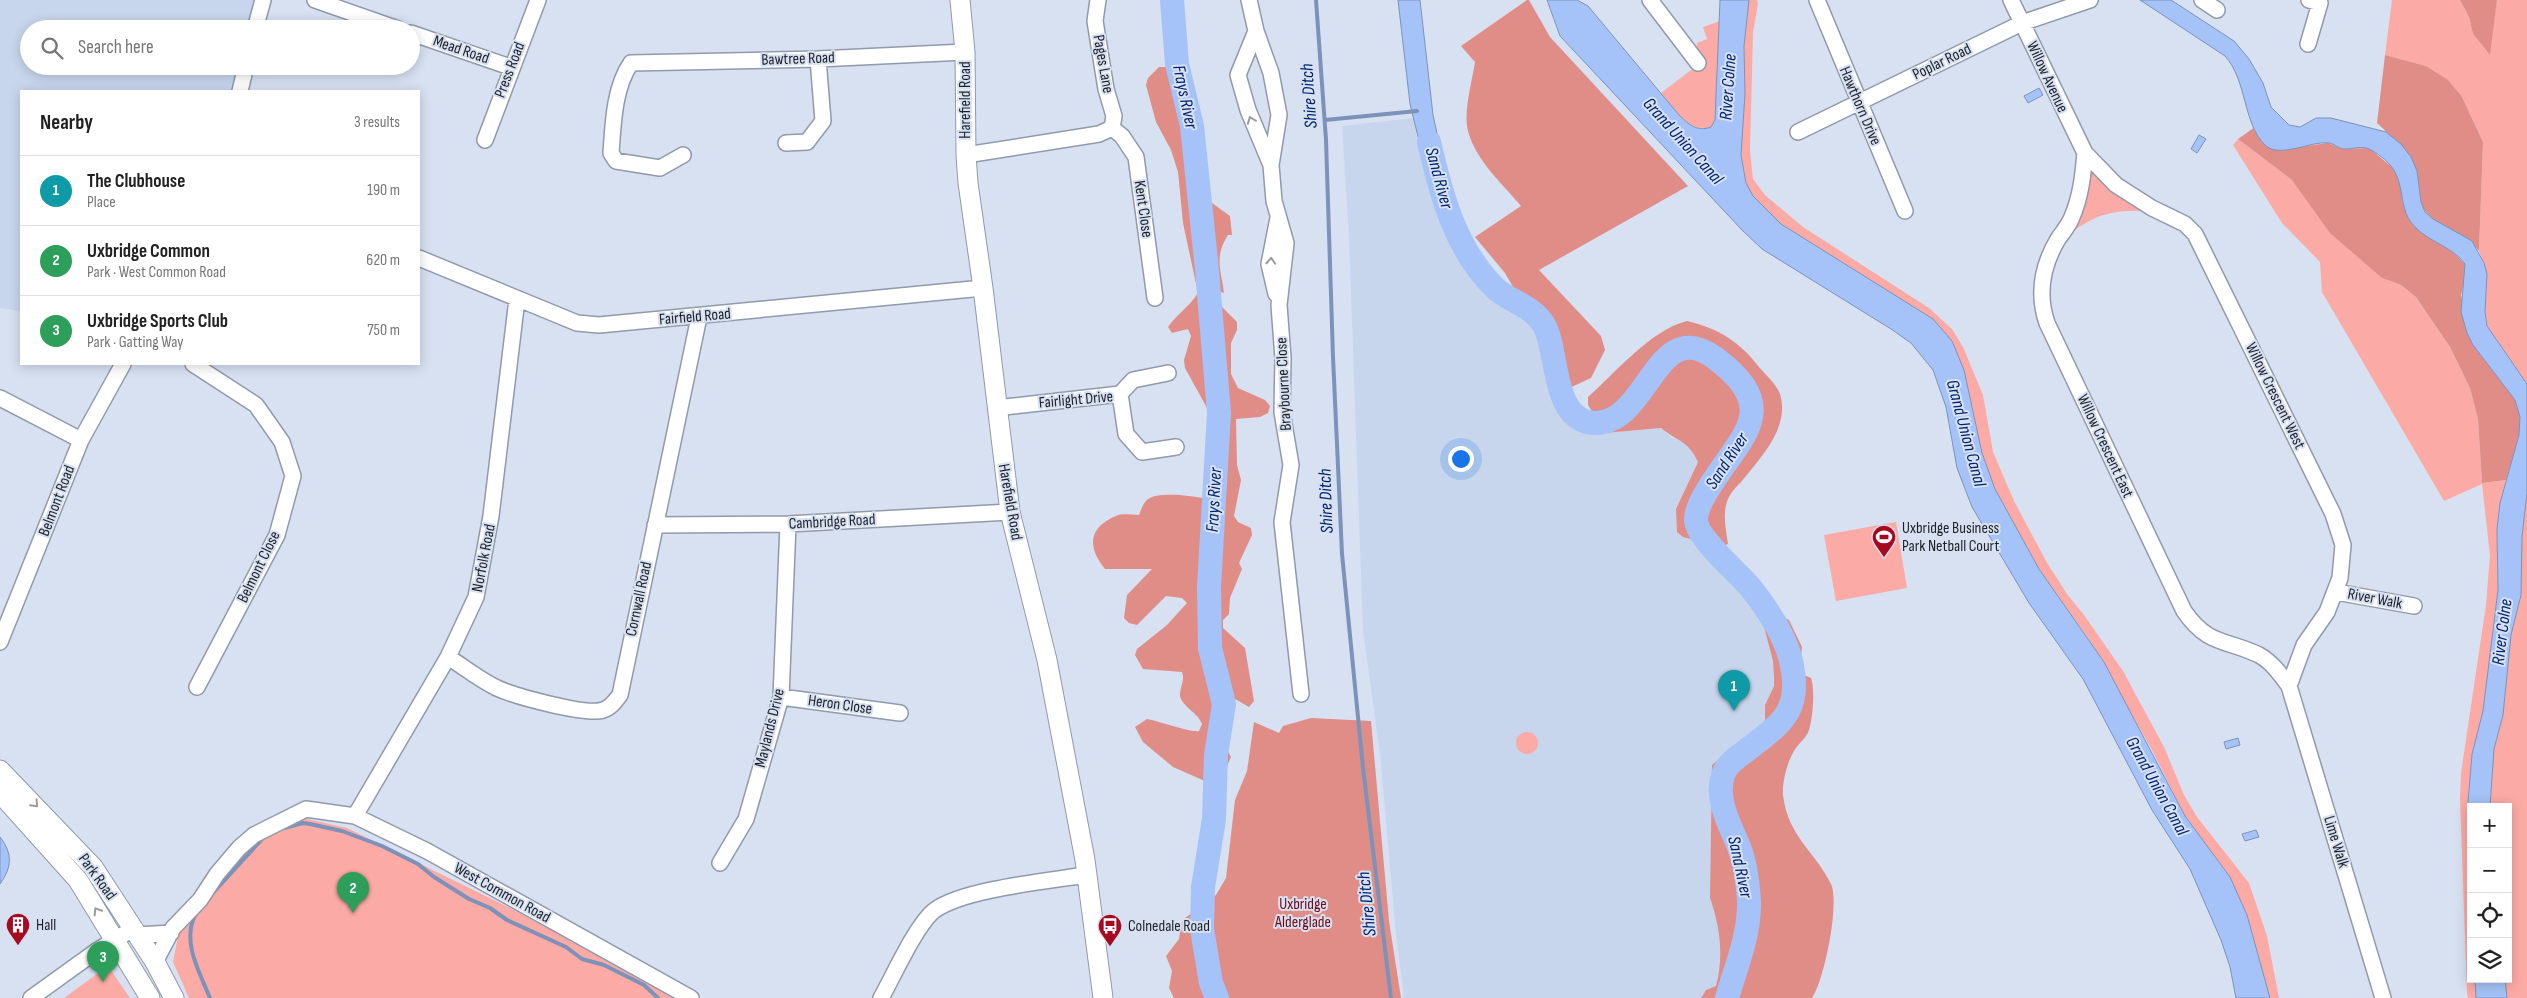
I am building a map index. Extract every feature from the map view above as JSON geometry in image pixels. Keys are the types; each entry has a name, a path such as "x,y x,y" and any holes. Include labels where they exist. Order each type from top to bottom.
{"main road":[{"name":"Harefield Road","path":"960,0 965,52 966,155 1010,512 1046,660 1086,875 1103,998"},
{"name":"Park Road","path":"0,770 93,867 136,931 174,998"},
{"name":"Park Road","path":"0,792 78,880 150,998"}],"street":[{"path":"257,20 263,0"},
{"path":"314,0 372,20"},
{"name":"Press Road","path":"485,140 510,68 538,0"},
{"name":"Pages Lane","path":"1098,0 1095,21 1106,89 1114,116 1112,128"},
{"path":"1249,0 1256,31 1271,72 1279,116 1271,165"},
{"path":"1650,0 1698,63"},
{"name":"Hawthorn Drive","path":"1817,0 1905,211"},
{"name":"Willow Avenue","path":"2011,0 2086,153"},
{"name":"Poplar Road","path":"1798,132 2022,24 2090,0"},
{"path":"2203,0 2217,10"},
{"path":"2308,44 2317,1"},
{"path":"1256,31 1238,75 1248,110 1271,165"},
{"name":"Mead Road","path":"420,36 510,68"},
{"name":"Bawtree Road","path":"683,155 660,168 616,161 611,153 618,94 626,70 631,63 818,59 965,52"},
{"path":"786,143 807,142 823,121 818,59"},
{"path":"240,90 244,75"},
{"path":"966,155 1099,134 1112,128"},
{"name":"Kent Close","path":"1112,128 1122,136 1136,156 1155,298"},
{"name":"Willow Crescent West","path":"2086,153 2116,185 2152,208 2185,224 2199,241 2339,529 2344,553 2336,592 2327,612 2304,645 2289,686"},
{"name":"Willow Crescent East","path":"2086,153 2079,197 2071,219 2050,253 2043,276 2041,300 2047,324 2184,611 2191,621 2212,639 2264,658 2289,686"},
{"name":"Braybourne Close","path":"1271,165 1274,201 1278,216 1269,264 1279,305 1283,358 1282,412 1292,465 1282,522 1301,694"},
{"name":"Fairfield Road","path":"420,258 577,323 599,325 699,317 983,288"},
{"name":"Norfolk Road","path":"355,816 448,657 476,597 492,516 517,299"},
{"name":"Cornwall Road","path":"448,657 497,688 524,698 594,712 605,710 620,695 699,317"},
{"name":"Belmont Road","path":"0,642 81,440 122,365"},
{"name":"Belmont Close","path":"194,365 256,405 282,442 293,476 277,535 197,687"},
{"path":"1120,394 1133,380 1168,373"},
{"name":"Fairlight Drive","path":"996,408 1120,394 1126,434 1142,452 1176,447"},
{"path":"0,398 81,440"},
{"name":"Cambridge Road","path":"654,525 788,524 1010,512"},
{"name":"Maylands Drive","path":"720,863 746,819 781,696 788,524"},
{"name":"River Walk","path":"2336,592 2414,606"},
{"name":"Lime Walk","path":"2289,686 2383,998"},
{"name":"Heron Close","path":"781,696 900,713"},
{"name":"West Common Road","path":"171,933 239,848 254,835 306,809 355,816 427,851 692,998"},
{"path":"881,998 921,927 934,910 962,896 1086,875"},
{"path":"31,998 115,939 136,931 171,933 155,962"}],"shaded area":[{"path":"0,0 263,0 258,20 20,20 20,75 244,75 240,90 20,90 20,311 0,308"},
{"path":"1749,0 1757,0 1758,4 1753,32 1750,151 1753,179 1765,195 1803,227 1929,308 1952,329 1963,347 1983,395 1993,452 2014,501 2046,561 2067,594 2123,671 2164,747 2184,795 2197,817 2249,883 2267,936 2279,998 2270,998 2247,915 2230,877 2185,816 2152,750 2088,638 2039,569 1995,489 1982,453 1964,370 1933,319 1781,224 1753,196 1746,183 1741,155 1745,94 1744,46"},
{"path":"2392,0 2460,0 2469,17 2473,34 2489,54 2497,0 2527,0 2527,384 2487,326 2485,312 2487,274 2479,251 2483,142 2462,97 2426,66 2385,55"},
{"path":"1720,21 1715,120 1711,127 1695,127 1682,119 1661,93 1695,67 1697,43 1707,39 1703,27"},
{"path":"1414,118 1419,151 1428,177 1445,214 1485,282 1538,327 1555,404 1578,430 1605,433 1661,428 1672,438 1680,439 1691,448 1698,462 1676,509 1683,537 1690,537 1736,582 1757,609 1764,627 1773,661 1774,686 1765,705 1765,719 1762,726 1748,735 1710,898 1717,918 1722,954 1720,970 1716,986 1706,990 1701,998 1404,998 1396,935 1380,753 1363,631 1349,238 1342,126"},
{"path":"2238,139 2292,180 2382,278 2401,285 2416,297 2450,347 2470,388 2478,419 2482,483 2506,480 2500,503 2497,529 2498,590 2483,711 2472,754 2467,803 2467,983 2475,983 2476,998 2468,998 2467,993 2460,799 2461,773 2486,605 2490,555 2482,484 2444,501 2322,292 2320,262 2282,223 2233,145"},
{"path":"2090,172 2095,173 2148,211 2124,211 2104,215 2086,223 2067,236"},
{"path":"2527,494 2527,998 2507,998 2505,983 2512,983 2512,803 2490,803 2494,749 2503,715 2511,635 2521,595 2522,537"},
{"path":"1896,522 1907,588 1836,601 1824,535"},
{"path":"1527,732 1535,735 1538,743 1535,751 1527,754 1519,751 1516,743 1519,735"},
{"path":"303,818 347,828 506,906 681,998 189,998 173,962 181,920 239,848"},
{"path":"108,966 130,998 64,998"}],"green space":[{"path":"1529,0 1550,37 1688,186 1539,270 1601,336 1605,350 1591,378 1563,391 1555,390 1551,360 1555,346 1553,331 1513,287 1505,273 1475,237 1521,206 1483,162 1472,142 1468,131 1467,115 1468,97 1475,62 1461,46"},
{"path":"2460,0 2497,0 2490,55 2473,34 2469,17"},
{"path":"2385,55 2426,66 2448,80 2462,97 2483,142 2479,251 2467,239 2438,223 2426,212 2421,202 2413,164 2400,145 2377,123"},
{"path":"1159,67 1166,67 1184,78 1188,93 1188,123 1205,189 1212,203 1230,216 1232,235 1228,235 1221,250 1220,263 1224,293 1221,292 1221,306 1237,322 1237,330 1231,343 1231,374 1238,388 1265,400 1270,406 1268,413 1260,417 1236,419 1237,465 1241,480 1234,516 1238,522 1251,528 1252,535 1239,563 1242,569 1230,598 1229,614 1223,620 1223,628 1245,648 1254,701 1249,707 1230,696 1219,707 1219,725 1223,740 1231,757 1222,778 1207,782 1173,767 1143,742 1135,727 1147,719 1195,731 1199,731 1202,724 1181,699 1182,672 1143,669 1135,655 1137,649 1167,625 1187,603 1182,598 1166,596 1137,625 1129,623 1124,618 1127,595 1152,569 1105,569 1095,554 1093,546 1095,533 1100,526 1118,515 1139,515 1144,503 1152,497 1174,495 1203,498 1215,455 1212,417 1185,368 1184,360 1191,336 1188,329 1172,333 1168,327 1198,293 1183,223 1178,172 1171,150 1156,122 1146,85 1148,78"},
{"path":"2255,127 2265,145 2277,150 2328,143 2342,149 2369,148 2393,168 2399,176 2409,219 2417,229 2454,253 2465,264 2466,276 2461,295 2473,345 2515,400 2520,417 2519,435 2506,480 2482,483 2478,419 2470,388 2450,347 2416,297 2401,285 2382,278 2330,233 2292,180 2238,139"},
{"path":"1687,321 1728,337 1744,350 1776,387 1780,394 1782,407 1781,419 1772,441 1728,499 1725,515 1728,544 1721,547 1683,537 1677,532 1676,509 1698,462 1690,449 1661,428 1605,433 1588,405 1588,397 1634,353 1661,333"},
{"path":"1783,617 1789,620 1802,647 1799,673 1811,678 1813,696 1812,718 1809,730 1790,758 1783,795 1790,822 1825,872 1831,884 1834,907 1826,959 1817,989 1812,998 1701,998 1706,990 1716,986 1720,964 1720,942 1710,898 1712,765 1748,735 1762,726 1765,720 1765,705 1774,686 1774,678 1773,661 1764,627"},
{"name":"Uxbridge Alderglade","path":"1311,718 1371,721 1389,921 1401,998 1174,998 1169,988 1172,971 1166,956 1179,939 1181,924 1185,918 1216,895 1226,878 1235,800 1247,771 1254,722 1279,733 1283,726"}],"water":[{"path":"1398,0 1420,0 1433,115 1445,170 1428,177 1410,104"},
{"path":"1547,0 1577,0 1588,6 1679,115 1690,125 1701,129 1711,127 1715,120 1720,0 1749,0 1744,46 1745,94 1741,155 1746,183 1753,196 1781,224 1933,319 1952,341 1964,370 1982,453 1995,489 2039,569 2104,662 2185,816 2230,877 2247,915 2270,998 2236,998 2230,967 2221,940 2190,869 2152,810 2083,679 2029,603 1972,507 1957,468 1946,407 1933,370 1911,343 1762,249 1742,230 1560,36"},
{"name":"River Colne","path":"2140,0 2171,0 2234,41 2249,59 2263,83 2271,107 2289,125 2300,127 2316,118 2331,118 2386,132 2401,144 2411,157 2417,171 2421,202 2425,212 2433,219 2472,241 2484,263 2487,274 2485,312 2487,326 2527,384 2527,493 2522,537 2521,595 2511,635 2503,715 2494,749 2490,803 2468,802 2472,754 2483,711 2498,590 2497,529 2500,503 2519,435 2520,417 2515,400 2473,345 2467,333 2461,312 2465,264 2454,253 2428,238 2409,219 2398,179 2385,159 2371,150 2361,147 2343,149 2328,143 2287,150 2271,149 2265,145 2253,126 2242,89 2232,66 2225,56"},
{"path":"2039,88 2043,95 2028,103 2024,96"},
{"path":"2199,135 2206,139 2197,153 2191,149"},
{"path":"2238,738 2240,745 2226,749 2224,742"},
{"path":"2256,830 2259,837 2245,841 2242,834"},
{"path":"0,837 9,855 9,866 0,884"},
{"path":"2475,983 2505,983 2507,998 2476,998"}],"waterway":[{"name":"Frays River","path":"1172,0 1177,64 1192,126 1219,413 1209,587 1210,648 1224,704 1216,755 1214,819 1203,887 1202,929 1211,983 1217,998"},
{"name":"Shire Ditch","path":"1316,0 1326,140 1342,554 1363,768 1391,998"},
{"path":"1325,120 1417,111"},
{"name":"Sand River","path":"1429,142 1451,220 1460,238 1481,273 1495,288 1534,313 1544,325 1549,337 1563,398 1570,410 1580,419 1594,423 1613,419 1628,408 1665,360 1679,350 1695,348 1715,358 1736,376 1748,393 1752,409 1749,424 1742,439 1703,498 1696,520 1703,536 1750,587 1773,620 1783,638 1790,657 1794,675 1794,691 1792,703 1779,724 1731,762 1726,768 1721,784 1722,803 1743,860 1749,901 1745,938 1727,998"},
{"path":"280,829 303,823 310,824 342,831 382,846 418,864 434,877 469,899 490,908 507,920 566,947 582,959 604,965 644,985 658,998"},
{"path":"212,894 263,838"},
{"path":"196,913 190,934 191,945 193,956 210,998"}],"place":[{"name":"Uxbridge Business Park Netball Court","path":"1884,558"},
{"name":"The Clubhouse","path":"1734,711"},
{"name":"Uxbridge Common","path":"353,913"},
{"name":"Hall","path":"18,946"},
{"name":"Colnedale Road","path":"1110,947"},
{"name":"Uxbridge Sports Club","path":"103,982"}],"water label":[{"name":"Grand Union Canal","path":"1683,141"},
{"name":"Grand Union Canal","path":"1966,433"},
{"name":"Grand Union Canal","path":"2157,786"}]}
